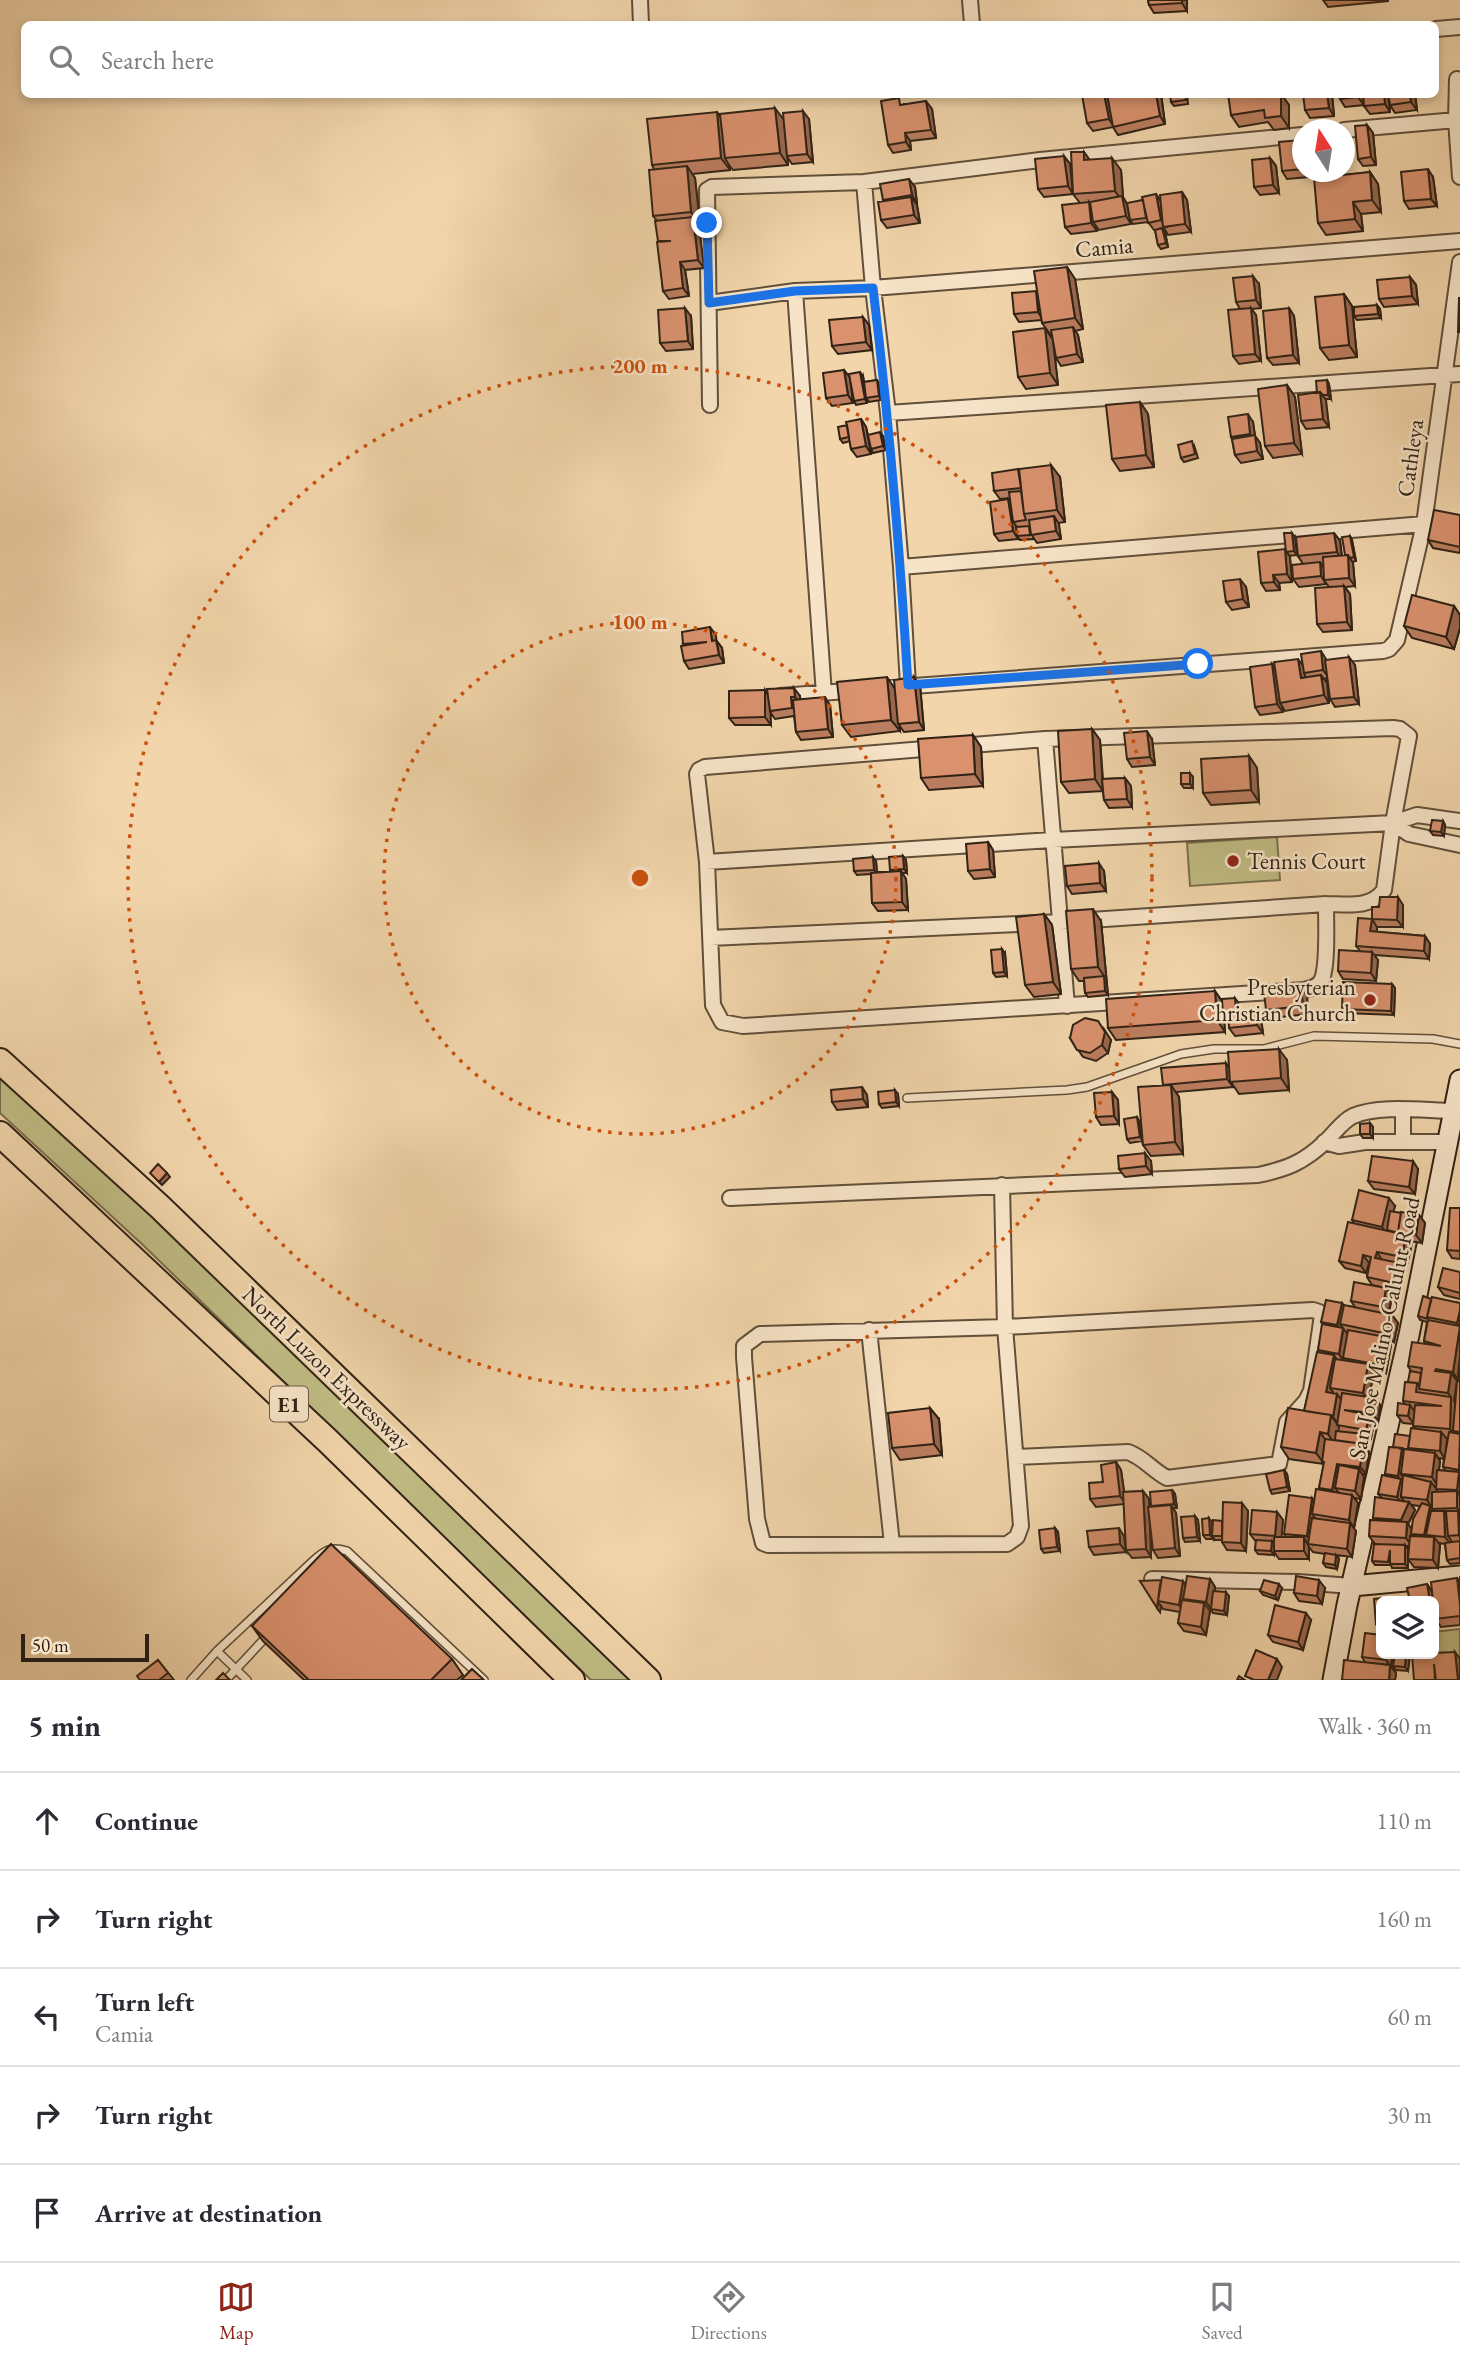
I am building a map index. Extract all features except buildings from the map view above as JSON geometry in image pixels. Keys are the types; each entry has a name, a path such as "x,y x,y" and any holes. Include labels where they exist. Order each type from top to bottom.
{"highway":[{"name":"North Luzon Expressway","path":"0,1061 160,1207 649,1680"},
{"name":"E1","path":"0,1134 328,1441 572,1680"}],"main road":[{"name":"San Jose Malino-Calulut Road","path":"1333,1680 1409,1335 1460,1080"},
{"path":"1352,1586 1460,1576"}],"street":[{"path":"640,0 641,21"},
{"path":"970,0 972,21"},
{"path":"1439,29 1460,27"},
{"path":"1457,79 1456,120 1460,177"},
{"path":"1355,130 1456,120"},
{"path":"710,405 707,190 712,187 864,182 1040,160 1292,136"},
{"path":"761,696 824,694 908,685 888,413 864,182"},
{"name":"Camia","path":"709,303 795,291 873,288 1460,241"},
{"name":"Cathleya","path":"908,685 1389,649 1397,640 1424,524 1460,262"},
{"path":"795,291 824,694"},
{"path":"888,413 1460,374"},
{"path":"901,568 1424,524"},
{"path":"710,938 1061,922 1326,904 1370,903 1384,890 1393,823 1409,744 1409,736 1400,729 1045,740 705,767 697,774 707,862 710,938 713,1005 722,1022 729,1025 1304,990 1315,987 1322,981 1326,904"},
{"path":"1045,740 1067,1006"},
{"path":"707,862 1053,840 1393,823 1417,815 1456,820 1455,844 1409,834 1393,823"},
{"path":"730,1198 1258,1175 1295,1165 1324,1142 1343,1121 1355,1115 1371,1110 1455,1111"},
{"path":"1402,1142 1403,1111"},
{"path":"1324,1142 1339,1146 1365,1142 1449,1142"},
{"path":"1002,1185 1005,1327 1021,1526 1013,1541 1007,1544 763,1543 757,1518 744,1346 760,1334 1005,1327 1313,1310 1322,1315 1311,1391 1306,1401 1287,1422 1279,1464 1167,1478 1156,1472 1138,1455 1128,1452 1017,1457"},
{"path":"869,1330 892,1544"},
{"path":"1152,1579 1298,1582 1352,1586"}],"lane":[{"path":"907,1098 1077,1088 1181,1054 1214,1049 1264,1049 1314,1036 1433,1039 1460,1044"},
{"path":"191,1680 217,1651 325,1550 336,1548 347,1551 474,1677 484,1680"},
{"path":"338,1561 347,1551"},
{"path":"226,1680 273,1630"},
{"path":"217,1651 247,1680"}],"shaded area":[{"name":"Tennis Court","path":"1277,837 1280,880 1190,886 1187,843"},
{"path":"0,1072 641,1680 591,1680 144,1246 0,1113"},
{"path":"1460,1629 1460,1656 1439,1658 1439,1631"}],"place":[{"name":"Tennis Court","path":"1233,861"},
{"name":"Presbyterian Christian Church","path":"1370,1000"}],"route":[{"path":"707,223 709,303 795,291 873,288 888,413 908,685 1198,664"}]}
